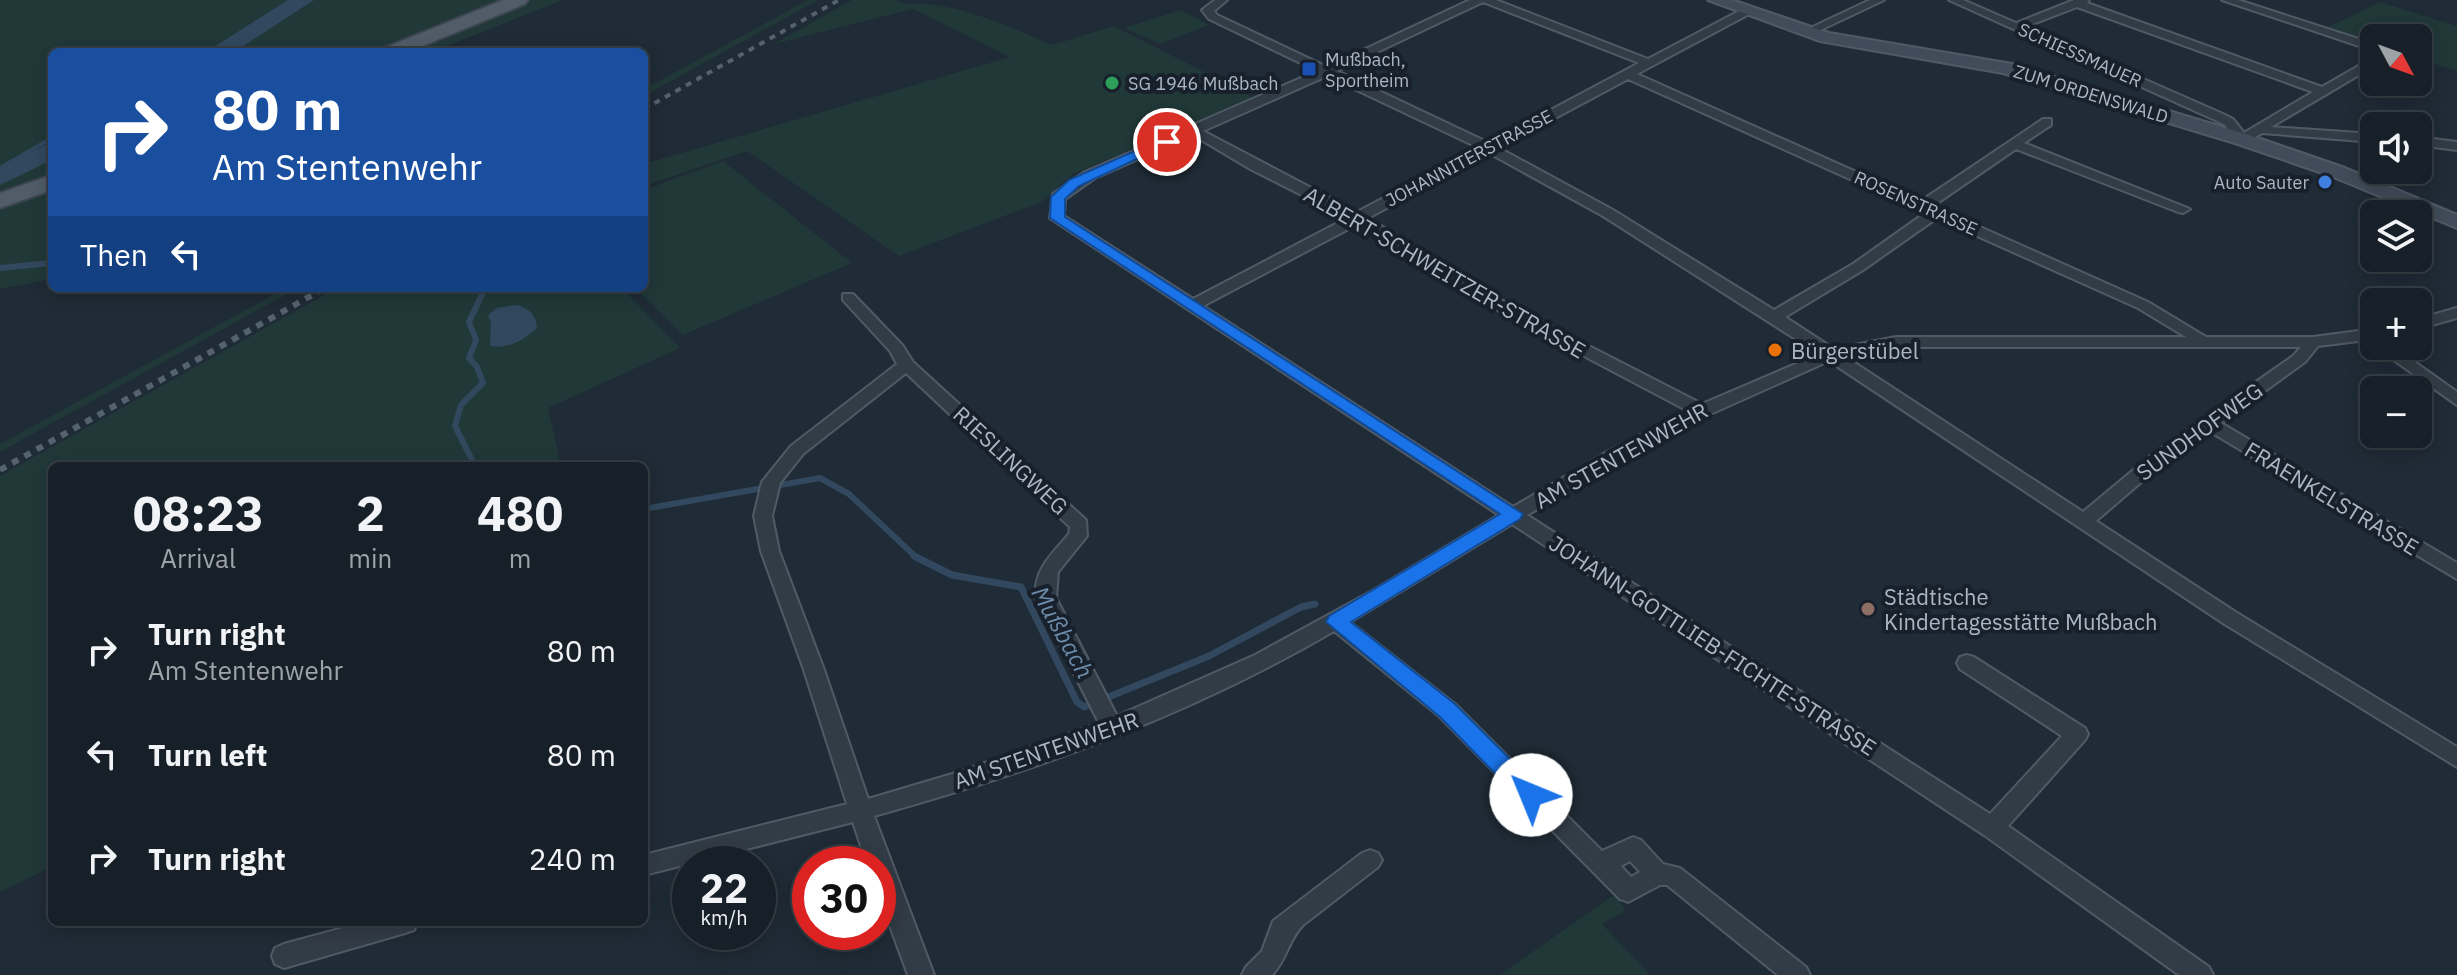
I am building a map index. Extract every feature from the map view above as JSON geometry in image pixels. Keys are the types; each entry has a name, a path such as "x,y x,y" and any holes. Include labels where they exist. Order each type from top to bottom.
{"main road":[{"path":"401,48 519,0"},
{"path":"0,201 48,183"}],"street":[{"path":"1222,0 1208,10 1213,17 1489,148 1608,213 1774,317 2300,663 2457,758"},
{"name":"JOHANN-GOTTLIEB-FICHTE-STRASSE","path":"1479,0 1074,183 1058,197 1055,209 1057,218 1992,828 2200,975"},
{"path":"1486,0 1649,63"},
{"name":"ZUM ORDENSWALD","path":"1716,0 1808,32 1993,65 2250,133 2457,222"},
{"path":"1849,0 1865,6"},
{"path":"1808,32 1879,0"},
{"name":"SCHIESSMAUER","path":"1954,0 2250,133"},
{"path":"2227,0 2360,43"},
{"path":"2016,27 2081,1 2322,91"},
{"name":"JOHANNITERSTRASSE","path":"1192,306 1747,11"},
{"path":"2250,133 2360,69"},
{"name":"ROSENSTRASSE","path":"1628,75 2143,305 2200,340"},
{"path":"1774,317 1858,267 2047,122"},
{"name":"ALBERT-SCHWEITZER-STRASSE","path":"1193,130 1257,167 1357,217 1506,309 1700,410"},
{"path":"2250,133 2360,137"},
{"path":"2432,143 2457,146"},
{"path":"2015,144 2183,209"},
{"name":"RIESLINGWEG","path":"848,297 897,349 906,365 1079,525 1078,536 1046,572 1043,586 1046,598 1113,729"},
{"path":"2432,320 2457,313"},
{"name":"AM STENTENWEHR","path":"648,864 976,776 1113,729 1221,680 1336,622 1619,450 1829,353 1896,342 2313,342 2360,338"},
{"name":"SUNDHOFWEG","path":"2083,522 2155,461 2299,359 2313,342"},
{"path":"2401,360 2457,400"},
{"path":"906,365 797,450 768,489 763,516 767,541 921,975"},
{"name":"FRAENKELSTRASSE","path":"2207,422 2457,572"},
{"path":"1336,622 1447,710 1628,891 1657,874 1672,875 1797,975"},
{"path":"1967,663 2077,734 1992,828"},
{"path":"1604,864 1633,847 1657,874"},
{"path":"1255,975 1272,958 1282,929 1370,860"},
{"path":"284,956 391,926"}],"green space":[{"path":"0,0 508,0 389,48 48,48 48,178 0,196"},
{"path":"527,0 563,0 442,48 409,48"},
{"path":"808,0 818,0 648,94 648,87"},
{"path":"852,0 897,0 904,4 960,10 1052,45 1114,26 1253,97 1073,174 1041,202 899,256 747,151 648,185 648,163 1010,57 913,9 774,44"},
{"path":"2380,2 2457,26 2457,71 2432,63 2432,24 2360,24 2360,41 2324,29"},
{"path":"1181,10 1209,25 1160,44 1124,28"},
{"path":"723,161 852,263 683,335 639,292 648,292 648,189"},
{"path":"48,189 48,280 0,289 0,207"},
{"path":"279,292 291,292 0,452 0,444"},
{"path":"330,292 626,292 680,348 548,408 560,462 48,462 48,869 0,892 0,476"},
{"path":"1615,894 1626,910 1602,924 1650,975 1500,975"}],"water":[{"path":"517,305 532,313 537,328 515,343 490,346 491,323 488,315 497,308"}],"waterway":[{"path":"225,48 303,0"},
{"path":"0,168 48,140"},
{"path":"0,177 48,152"},
{"name":"Mußbach","path":"0,268 48,263"},
{"name":"Mußbach","path":"473,462 455,426 461,405 483,383 477,367 469,358 476,340 469,322 483,292"},
{"name":"Mußbach","path":"648,508 820,478 849,494 916,557"},
{"name":"Mußbach","path":"916,557 952,575 1021,587 1077,702 1084,707 1209,656 1301,607 1315,604"}],"railway":[{"path":"648,107 839,0"},
{"path":"0,470 318,292"}],"place":[{"name":"Mußbach, Sportheim","path":"1309,69"},
{"name":"SG 1946 Mußbach","path":"1112,83"},
{"name":"Auto Sauter","path":"2325,182"},
{"name":"Bürgerstübel","path":"1775,350"},
{"name":"Städtische Kindertagesstätte Mußbach","path":"1868,609"}],"route":[{"path":"1167,142 1074,183 1058,197 1055,209 1057,218 1513,514 1336,622 1447,710 1531,795"}]}
